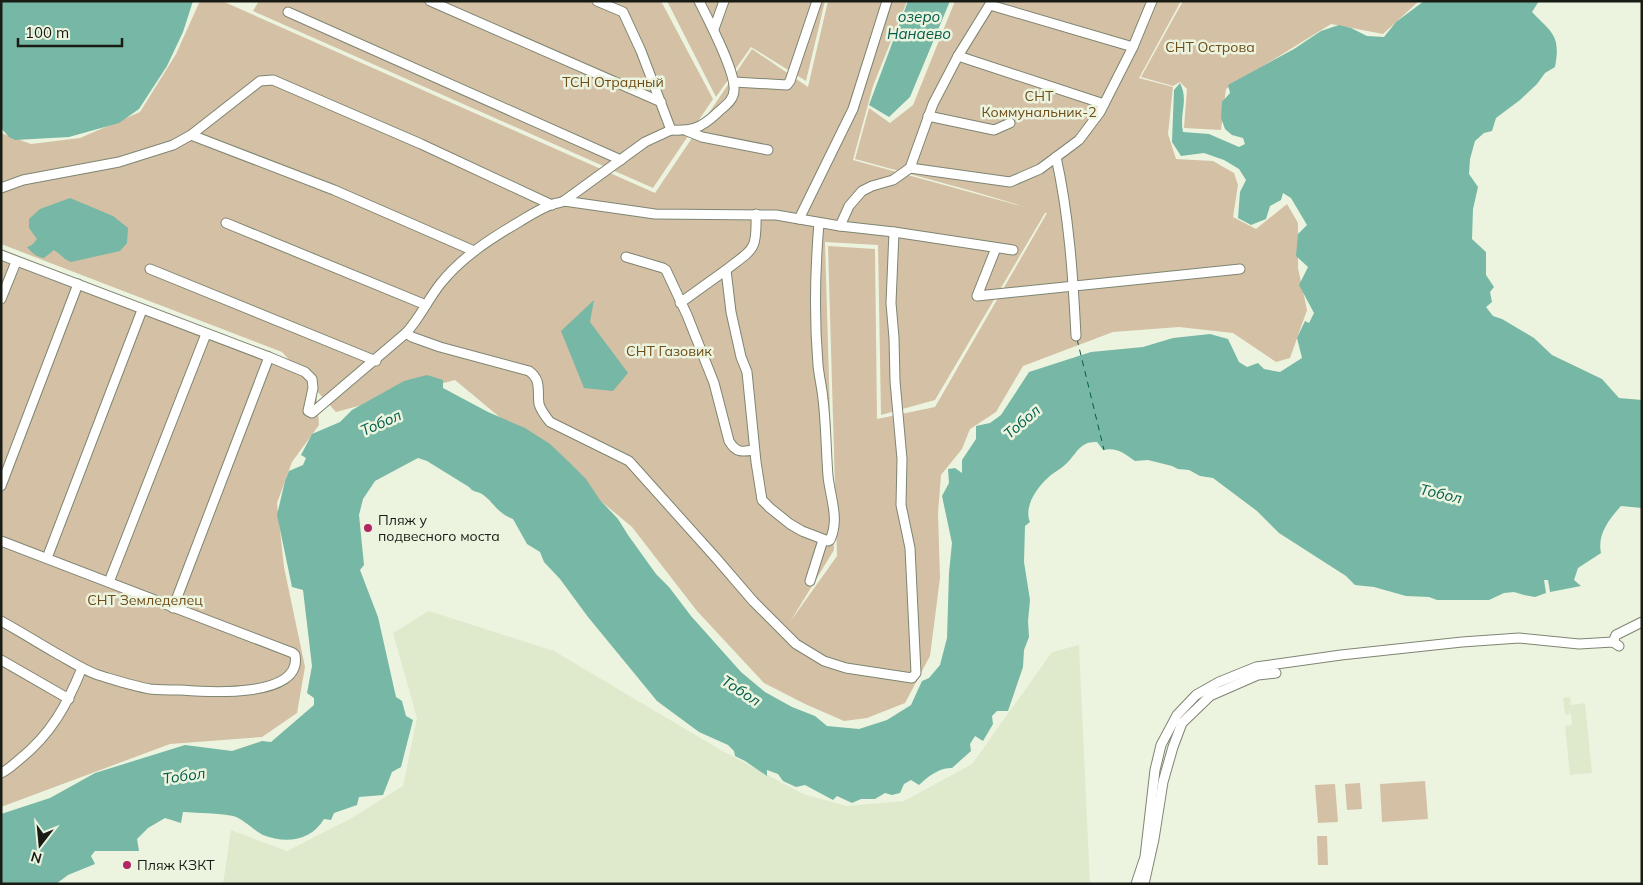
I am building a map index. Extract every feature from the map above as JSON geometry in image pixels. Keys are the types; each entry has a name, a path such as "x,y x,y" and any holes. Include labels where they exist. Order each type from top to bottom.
{"street":[{"path":"430,1 661,102"},
{"path":"597,1 623,12 671,130"},
{"path":"687,131 710,119 731,101 734,91 734,82 714,29 699,1"},
{"path":"714,29 724,1"},
{"path":"734,82 787,85 817,1"},
{"path":"799,219 853,109 887,1"},
{"path":"910,168 1010,182 1040,169 1079,140 1100,112 1133,47 1152,1"},
{"path":"840,226 849,206 862,190 893,180 910,168 928,116 958,56 991,3 1133,47"},
{"path":"288,12 622,160"},
{"path":"958,56 1104,104"},
{"path":"1,188 23,180 120,162 173,145 191,135 260,81 273,80 421,144 552,205"},
{"path":"928,116 994,130 1010,123"},
{"path":"564,202 645,142 671,130 687,131 702,137 768,150"},
{"path":"191,135 334,190 474,251"},
{"path":"1056,157 1064,190 1074,286 1076,336"},
{"path":"1,255 306,372 312,378 313,388 308,412 312,413 376,361 413,326 443,280 474,251 490,238 530,215 564,202 655,214 776,215 819,223 1014,250"},
{"path":"680,303 726,270 752,248 756,234 756,214"},
{"path":"226,223 426,305"},
{"path":"726,270 731,312 746,372 754,450 762,500 790,524 828,541 835,525 828,477 816,334 815,295 819,223"},
{"path":"406,333 440,347 534,375 537,380 540,405 544,415 550,422 629,461 753,602 796,644 824,661 839,666 912,678 916,673 910,548 901,505 902,459 894,380 894,338 891,303 894,232"},
{"path":"996,248 977,296 1240,269"},
{"path":"626,256 666,270 714,383 729,441 733,448 738,450 754,450"},
{"path":"1,299 16,262"},
{"path":"150,269 376,361"},
{"path":"1,486 78,284"},
{"path":"47,558 142,310"},
{"path":"109,582 206,334"},
{"path":"173,608 269,357"},
{"path":"810,581 823,540"},
{"path":"1,541 294,653 296,661 294,670 284,679 250,690 199,691 151,689 98,675 82,668 1,621"},
{"path":"1136,884 1145,857 1155,770 1161,745 1177,714 1196,695 1219,682 1256,668 1341,655 1462,642 1518,638 1579,644 1616,644 1616,635 1642,622"},
{"path":"1,660 69,700"},
{"path":"1,773 38,743 50,728 69,700 82,668"},
{"path":"1144,884 1154,839 1163,782 1182,723 1210,696 1258,675 1276,673"}],"shaded area":[{"path":"429,611 554,651 719,749 803,794 847,806 904,801 972,764 1052,652 1079,645 1090,884 223,884 231,830 287,851 350,819 403,786 417,718 393,633"},
{"path":"1570,697 1571,705 1585,703 1592,773 1570,775 1565,726 1572,725 1571,714 1565,715 1563,698"}],"green space":[{"path":"200,1 222,1 655,193 752,49 808,87 828,1 907,1 873,86 853,160 1032,209 855,159 869,108 890,123 913,105 955,1 1181,1 1139,78 1173,87 1168,134 1176,159 1213,161 1234,173 1238,185 1233,217 1256,229 1287,204 1298,223 1298,268 1307,310 1290,358 1276,362 1233,333 1179,327 1113,332 1023,366 996,412 970,429 962,449 941,475 938,513 940,578 930,656 905,703 867,718 844,721 764,683 697,611 632,527 455,380 336,412 316,390 319,425 292,462 277,503 284,567 305,667 297,713 262,737 170,744 1,807 1,249 295,366 282,352 1,244 1,133 31,144 80,138 140,112 176,54","holes":["1045,213 1047,213 935,407 877,419 875,249 828,246 837,556 790,622 834,550 825,242 878,245 881,415 935,400"]},
{"name":"ТСН Отрадный","path":"259,1 661,1 713,99 653,188 253,11"},
{"path":"667,1 825,1 806,81 751,47 716,97"},
{"name":"СНТ Острова","path":"1183,1 1419,1 1383,34 1331,24 1226,89 1221,130 1184,128 1187,89 1180,82 1173,86 1141,77"},
{"path":"1425,781 1428,819 1382,822 1380,784"},
{"path":"1360,783 1362,809 1347,810 1345,784"},
{"path":"1335,784 1338,822 1318,823 1315,785"},
{"path":"1317,836 1327,836 1328,865 1318,865"}],"water":[{"path":"1,1 193,1 183,32 167,66 139,109 119,123 69,137 15,140 9,137 1,128"},
{"name":"озеро Нанаево","path":"908,1 950,1 910,97 889,117 869,105"},
{"name":"Тобол","path":"1424,1 1539,1 1532,12 1550,30 1556,41 1557,56 1555,67 1545,73 1537,84 1520,100 1496,118 1492,131 1484,133 1475,141 1470,159 1469,174 1478,187 1473,209 1472,239 1486,252 1486,275 1494,287 1490,292 1492,302 1486,307 1493,316 1502,319 1534,338 1552,355 1602,379 1619,398 1642,400 1642,508 1621,506 1612,516 1602,534 1601,553 1578,568 1574,580 1581,586 1550,592 1548,580 1544,580 1546,593 1535,597 1514,592 1504,593 1489,600 1437,600 1429,597 1406,596 1374,587 1355,585 1346,576 1279,533 1257,511 1213,478 1200,476 1189,470 1178,469 1148,460 1135,461 1116,450 1103,450 1097,442 1087,443 1079,448 1065,465 1046,479 1030,502 1028,516 1030,522 1025,526 1024,562 1030,600 1029,637 1024,650 1023,667 1008,711 997,711 992,716 993,724 983,741 975,736 970,744 971,751 952,768 938,771 919,785 911,780 904,784 900,793 892,795 885,793 875,799 861,799 852,803 837,796 833,800 805,785 796,787 783,781 778,774 767,770 767,776 735,756 734,751 728,745 699,732 657,701 588,617 560,579 544,562 540,552 527,544 513,519 502,513 480,493 473,491 427,461 418,458 375,481 363,499 359,515 364,565 360,570 378,617 396,697 402,701 406,716 413,720 401,767 392,772 383,795 359,797 357,805 334,813 331,820 324,819 319,826 305,836 289,840 263,835 233,816 183,812 181,823 165,818 148,828 137,839 139,851 95,851 91,856 95,864 68,875 56,884 1,884 1,814 50,798 95,773 185,745 232,751 262,741 271,742 314,705 314,698 307,693 312,666 303,590 292,587 277,515 285,481 289,471 303,465 306,458 301,455 312,434 340,422 352,410 404,381 427,375 443,380 443,388 488,412 525,428 550,444 586,479 600,500 618,519 656,574 669,587 691,616 741,672 765,692 792,707 815,716 827,726 859,729 887,720 911,705 922,681 929,678 940,665 947,638 952,543 942,496 949,483 948,469 955,468 962,473 962,460 976,439 976,426 990,423 1001,415 1029,372 1091,352 1143,347 1173,338 1210,334 1228,339 1239,362 1247,367 1258,363 1264,369 1280,372 1302,358 1297,338 1305,321 1309,323 1314,313 1299,285 1308,267 1296,256 1298,234 1307,225 1291,198 1283,193 1281,200 1270,206 1266,219 1251,225 1238,218 1240,192 1246,180 1239,169 1224,160 1204,153 1181,156 1172,142 1174,90 1180,83 1184,96 1183,132 1209,134 1239,147 1245,144 1243,138 1232,135 1225,129 1221,118 1222,102 1230,93 1228,85 1294,49 1321,31 1339,25 1351,28 1367,36 1384,37 1396,22"},
{"path":"70,198 113,216 128,228 127,243 120,251 71,262 54,250 44,258 36,256 27,247 32,245 37,239 29,228 29,219 40,209"},
{"path":"594,300 590,322 628,373 613,391 584,388 561,331"}],"ferry route":[{"path":"1077,339 1104,450"}],"place":[{"name":"Пляж у подвесного моста","path":"368,528"},
{"name":"Пляж КЗКТ","path":"127,865"}],"park label":[{"name":"СНТ Коммунальник-2","path":"1039,104"},
{"name":"СНТ Газовик","path":"669,351"},
{"name":"СНТ Земледелец","path":"145,600"}]}
